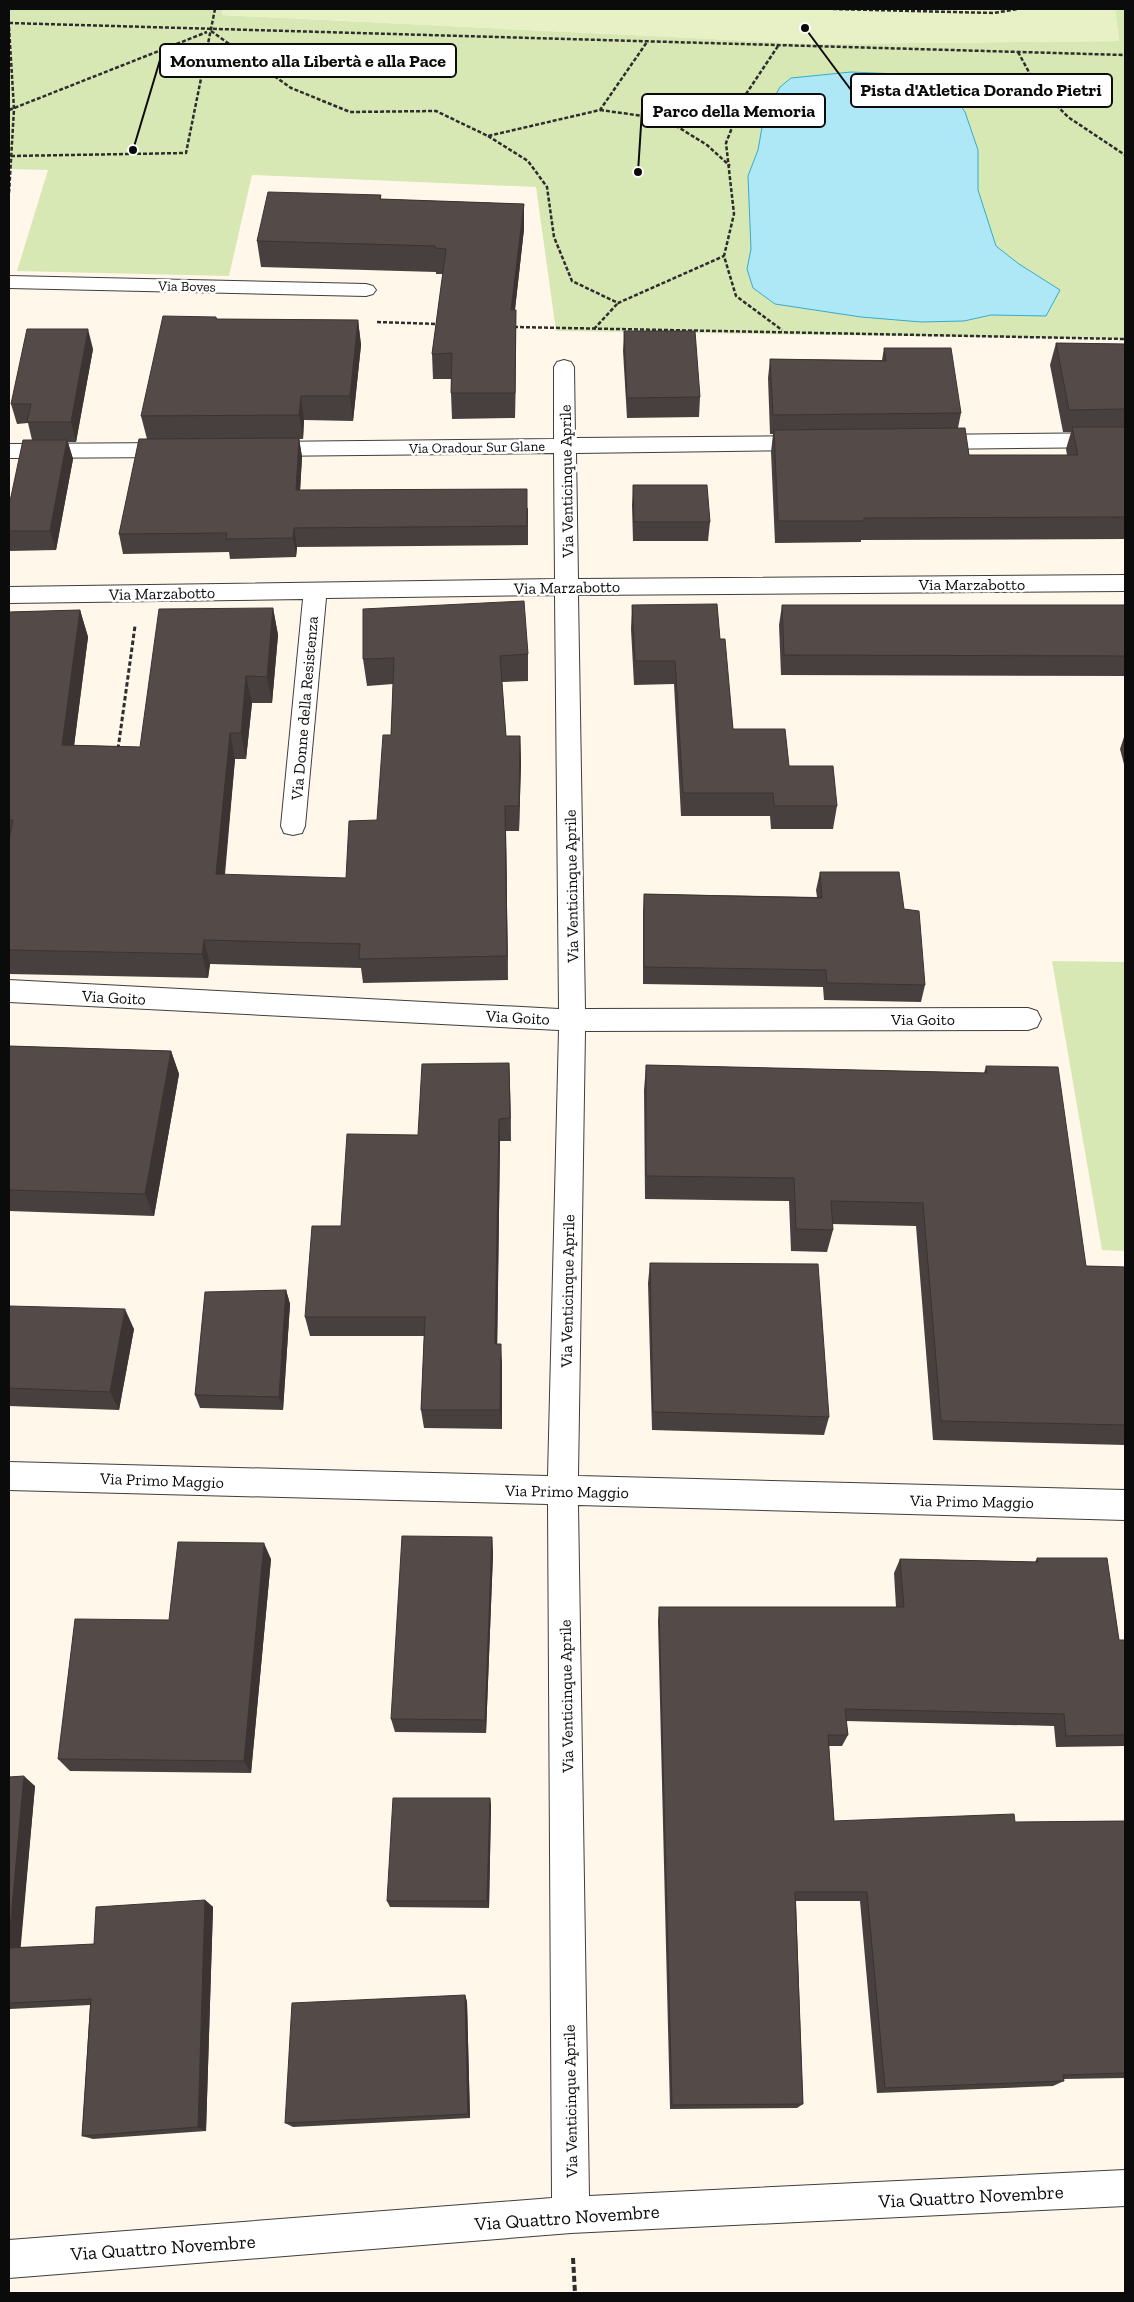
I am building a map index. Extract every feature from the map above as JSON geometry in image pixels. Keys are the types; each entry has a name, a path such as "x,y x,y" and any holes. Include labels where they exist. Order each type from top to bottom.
{"street":[{"name":"Via Boves","path":"9,282 366,290"},
{"name":"Via Venticinque Aprile","path":"564,368 572,1020 564,1491 571,2215"},
{"path":"906,442 1125,440"},
{"name":"Via Oradour Sur Glane","path":"248,449 826,443"},
{"path":"9,451 198,450"},
{"name":"Via Marzabotto","path":"9,595 568,586 1125,583"},
{"name":"Via Donne della Resistenza","path":"293,826 315,590"},
{"name":"Via Goito","path":"9,991 572,1020 1028,1019"},
{"name":"Via Primo Maggio","path":"9,1476 1125,1505"},
{"name":"Via Quattro Novembre","path":"9,2259 571,2215 1125,2188"}],"path":[{"path":"11,156 186,152 215,9"},
{"path":"833,9 994,13 1018,9"},
{"path":"9,23 1125,55"},
{"path":"9,28 14,109 9,194"},
{"path":"9,110 210,30"},
{"path":"210,30 291,88 350,112 436,111 488,136 528,161 546,187 554,237 572,281 618,303"},
{"path":"600,110 647,42"},
{"path":"778,46 744,97 726,143 734,214 724,256 736,296 782,331"},
{"path":"1018,52 1035,83 1068,118 1125,156"},
{"path":"993,102 1013,92 1029,72"},
{"path":"488,136 600,110 665,119 707,145 730,166"},
{"path":"594,329 618,303 724,256"},
{"path":"534,328 782,331 1125,340"},
{"path":"117,756 136,620"}],"green space":[{"path":"9,9 223,9 222,15 814,44 1119,41 1115,9 1125,9 1125,339 556,331 536,187 252,175 229,276 17,271 48,170 9,169"},
{"path":"223,9 1115,9 1119,41 814,44 222,15"},
{"path":"1052,961 1125,962 1125,1251 1102,1250"}],"water":[{"path":"851,72 899,74 937,88 955,98 965,112 978,150 978,190 996,246 1019,264 1060,290 1046,316 991,315 964,321 921,322 861,317 775,304 753,288 747,269 751,249 748,176 758,150 764,116 780,87 791,78"}],"building":[{"path":"268,192 381,195 380,199 524,204 511,310 516,310 515,393 451,393 452,353 432,354 446,249 435,248 435,246 257,241"},
{"path":"163,316 216,317 216,319 358,320 350,396 301,396 299,415 141,416"},
{"path":"27,329 88,329 71,422 27,422 31,404 11,404"},
{"path":"624,331 695,331 700,397 627,398"},
{"path":"1056,343 1125,344 1125,409 1069,410"},
{"path":"884,348 951,348 961,413 773,415 770,359 886,361"},
{"path":"1072,427 1125,427 1125,517 864,518 864,521 778,521 774,430 965,428 969,455 1078,455"},
{"path":"299,438 296,490 527,489 527,526 294,528 293,538 226,539 227,533 119,534 139,439"},
{"path":"23,440 67,440 50,531 9,531 9,506"},
{"path":"633,485 707,485 710,522 634,522"},
{"path":"524,601 528,654 500,656 506,736 520,736 519,806 505,806 507,956 359,959 360,944 204,940 202,954 9,950 9,840 13,820 9,820 9,612 80,610 62,745 140,747 159,609 273,608 267,677 246,676 241,733 230,733 216,874 346,878 349,821 377,820 383,735 391,735 394,658 363,659 363,609"},
{"path":"717,604 720,639 725,639 733,729 785,729 789,766 833,766 837,806 774,806 773,793 683,793 675,661 635,661 632,605"},
{"path":"782,605 1125,605 1125,656 784,655"},
{"path":"820,872 899,872 904,909 919,911 925,985 827,983 826,970 644,967 644,894 822,898"},
{"path":"9,1046 171,1051 145,1194 9,1190"},
{"path":"509,1063 510,1118 499,1119 495,1344 501,1344 500,1410 421,1410 425,1317 305,1317 312,1226 341,1226 347,1134 418,1135 422,1064"},
{"path":"646,1065 987,1073 986,1066 1058,1067 1086,1266 1125,1267 1125,1425 941,1421 923,1203 831,1201 833,1230 796,1229 794,1178 646,1176"},
{"path":"650,1263 818,1264 829,1417 653,1412"},
{"path":"286,1290 279,1397 195,1395 205,1292"},
{"path":"9,1306 125,1309 110,1392 9,1388"},
{"path":"402,1536 492,1537 485,1720 391,1719"},
{"path":"178,1542 264,1543 244,1761 58,1759 75,1619 169,1620"},
{"path":"1037,1558 1107,1558 1119,1640 1125,1640 1125,1735 1066,1736 1064,1714 845,1709 848,1735 828,1735 834,1821 1014,1814 1015,1822 1125,1821 1125,2073 1063,2075 1064,2081 885,2088 867,1892 795,1892 803,2104 672,2105 659,1607 904,1607 900,1559 1038,1562"},
{"path":"24,1776 9,1941 9,1777"},
{"path":"393,1798 490,1798 487,1901 387,1901"},
{"path":"205,1900 198,2127 82,2136 91,1999 9,2003 9,1948 94,1944 96,1907"},
{"path":"465,1995 468,2114 285,2123 292,2003"}],"place":[{"name":"Pista d'Atletica Dorando Pietri","path":"805,28"},
{"name":"Monumento alla Libertà e alla Pace","path":"133,150"},
{"name":"Parco della Memoria","path":"638,172"}]}
